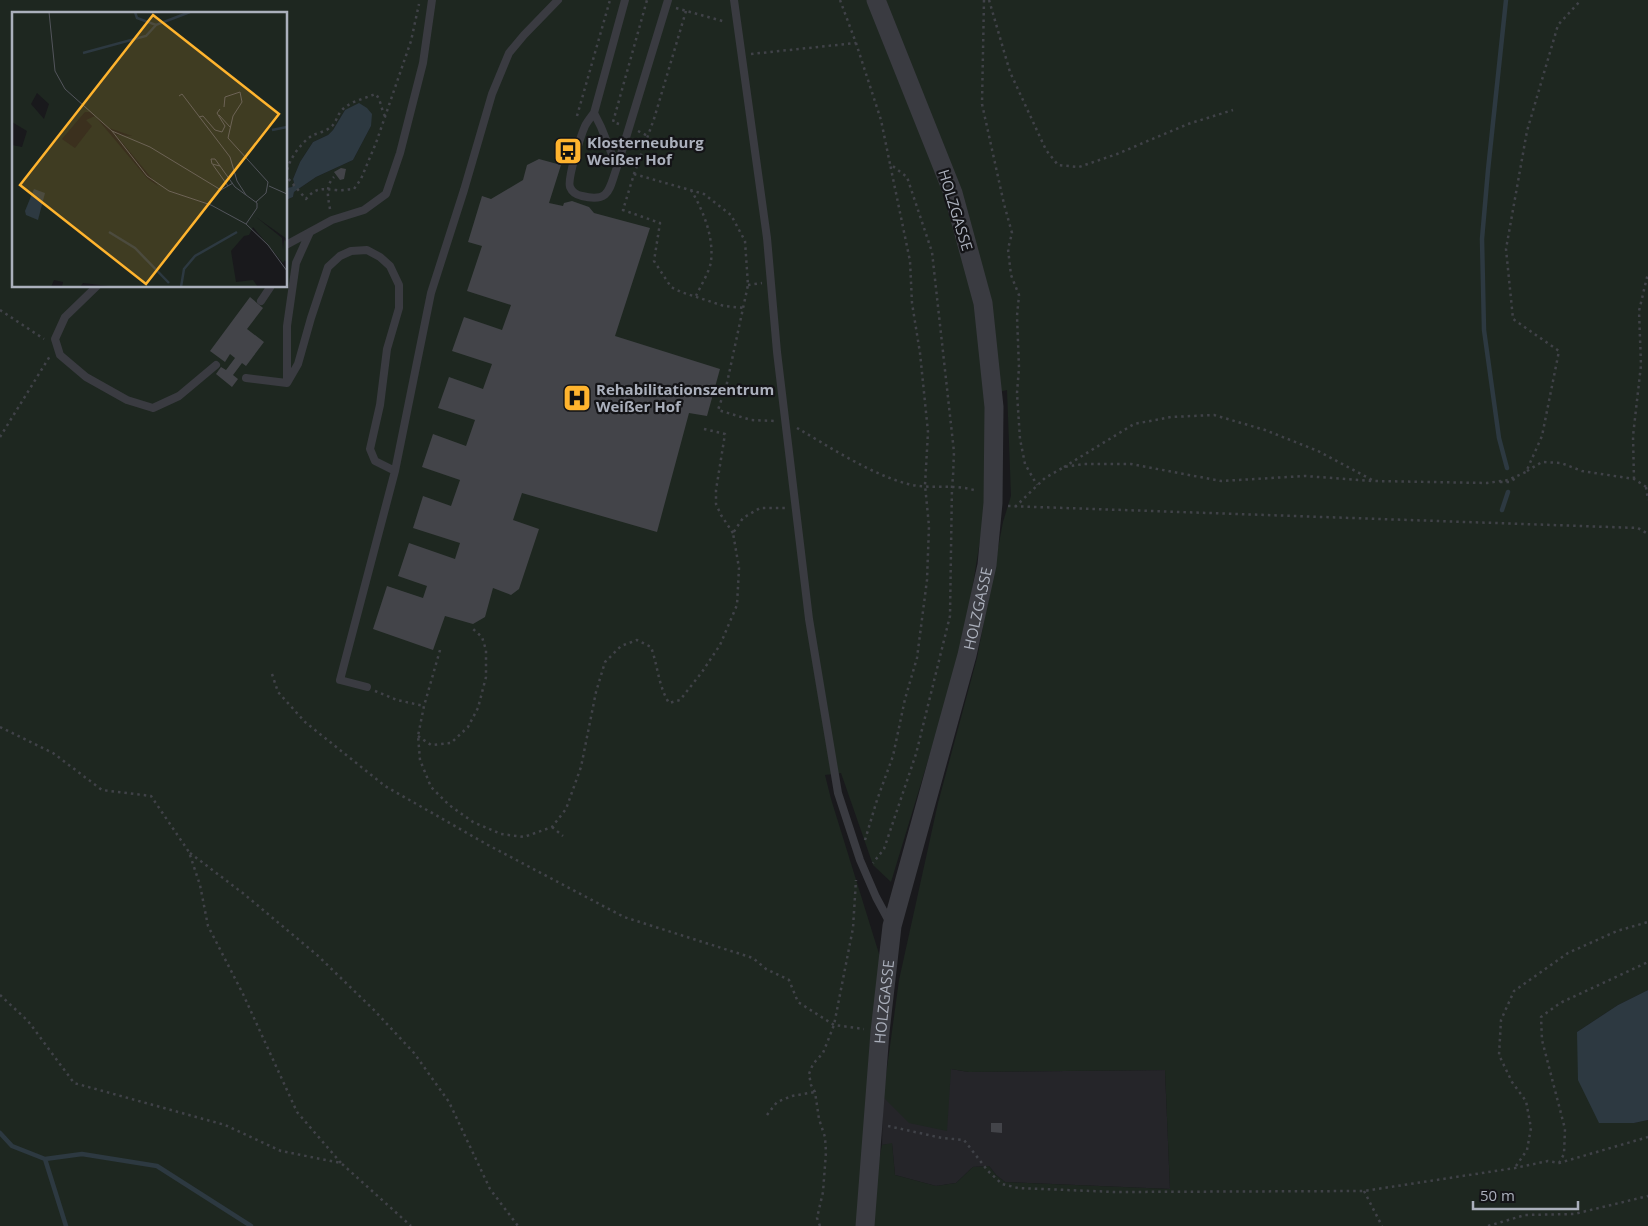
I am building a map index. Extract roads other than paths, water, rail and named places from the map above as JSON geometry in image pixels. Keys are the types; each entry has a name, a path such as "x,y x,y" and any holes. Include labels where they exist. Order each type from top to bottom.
{"street":[{"name":"HOLZGASSE","path":"865,1226 880,1032 892,926 967,655 988,564 993,503 994,407 983,303 953,193 876,0"}],"lane":[{"path":"288,244 332,220 364,210 386,194 400,154 423,63 432,0"},
{"path":"367,687 340,680 395,472 430,293 464,190 492,94 510,53 524,35 558,0"},
{"path":"625,0 594,113 585,126 570,175 570,186 576,194 594,199 602,197 608,192 667,3"},
{"path":"734,0 767,238 777,352 809,620 838,793 860,860 876,897 892,926"},
{"path":"594,113 617,167"},
{"path":"287,383 287,326 296,263 310,232"},
{"path":"287,383 298,364 328,267 340,256 352,251 367,250 380,257 390,266 399,285 399,308 387,349 380,405 370,449 375,461 395,472"},
{"path":"288,269 296,263"},
{"path":"95,288 65,318 55,339 60,355 86,377 127,400 152,408 179,396 216,365"},
{"path":"260,302 270,288"},
{"path":"246,378 287,383"}],"waterway":[{"path":"1506,0 1482,239 1484,330 1499,438 1507,468"},
{"path":"1502,510 1508,492"},
{"path":"0,1133 12,1146 45,1159 66,1226"},
{"path":"45,1159 82,1154 157,1166 251,1226"}],"place":[{"name":"Klosterneuburg Weißer Hof","path":"568,151"},
{"name":"Rehabilitationszentrum Weißer Hof","path":"577,398"}]}
